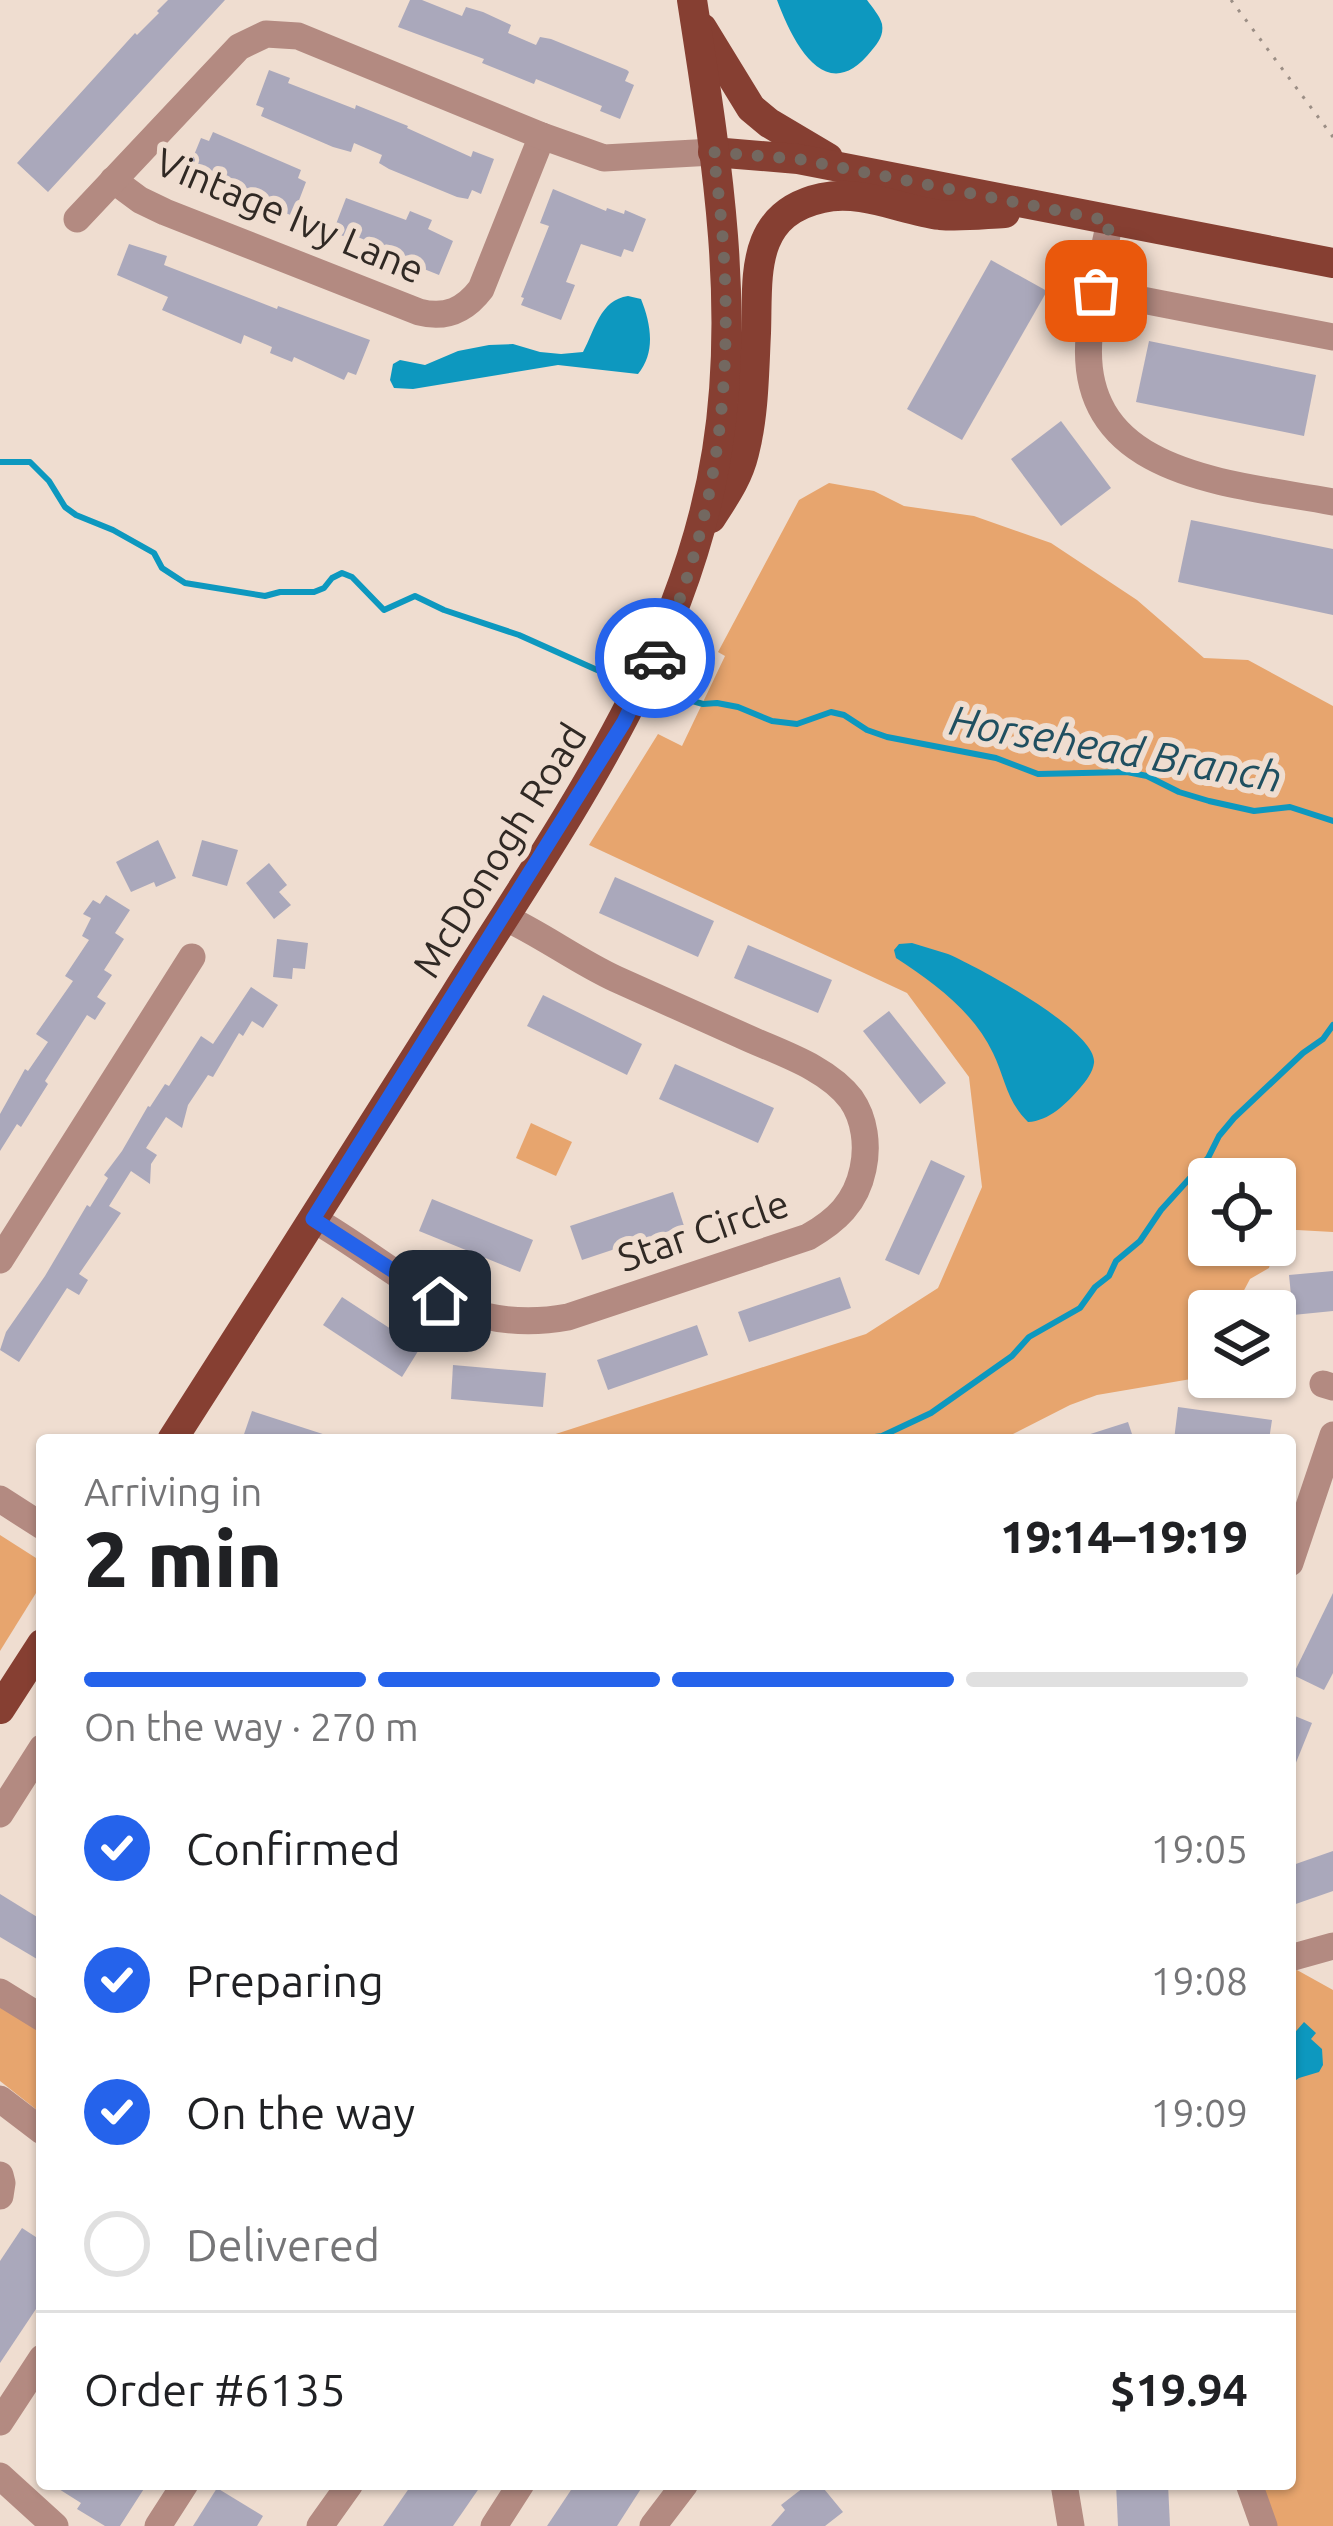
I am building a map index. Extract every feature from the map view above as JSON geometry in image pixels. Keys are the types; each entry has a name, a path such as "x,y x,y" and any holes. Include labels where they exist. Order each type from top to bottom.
{"main road":[{"name":"McDonogh Road","path":"176,1434 624,722 690,567 717,452 728,340 724,237 693,7"},
{"path":"693,7 751,108 849,170"},
{"path":"713,152 798,159 1333,263"},
{"path":"698,538 737,479 745,451 758,264 778,224 804,204 837,196 942,215 1062,211"},
{"path":"0,1709 36,1653"}],"street":[{"path":"76,219 239,47 266,34 298,36 604,158 713,152"},
{"name":"Vintage Ivy Lane","path":"113,180 165,212 419,312 442,315 470,304 482,289 542,136"},
{"path":"1110,221 1089,342 1091,377 1100,405 1117,433 1169,468 1333,502"},
{"path":"1096,291 1333,337"},
{"name":"Star Circle","path":"313,1219 440,1301 490,1319 544,1322 808,1237 830,1225 855,1195 866,1139 852,1100 836,1084 799,1062 589,967 504,917"},
{"path":"0,1260 192,957"},
{"path":"1296,1527 1333,1435"},
{"path":"0,1499 36,1522"},
{"path":"0,1814 36,1757"},
{"path":"1296,1956 1333,1946"},
{"path":"0,1992 36,2014"},
{"path":"0,2099 36,2127"},
{"path":"0,2174 0,2196"},
{"path":"0,2422 36,2367"},
{"path":"0,2476 55,2526"},
{"path":"158,2526 181,2490"},
{"path":"320,2526 346,2490"},
{"path":"494,2526 516,2490"},
{"path":"653,2526 680,2490"},
{"path":"1065,2490 1071,2526"},
{"path":"1251,2490 1264,2526"}],"path":[{"path":"1231,0 1333,137"}],"shaded area":[{"path":"829,483 874,491 904,506 974,516 1051,543 1137,600 1204,658 1248,660 1333,706 1333,1232 1296,1230 1296,1158 1188,1158 1188,1266 1269,1268 1250,1279 1244,1290 1188,1290 1188,1380 1097,1395 1013,1434 556,1434 866,1334 938,1288 982,1187 969,1077 907,993 589,845 658,734 682,746 725,656 718,652 799,500"},
{"path":"531,1123 572,1142 556,1176 516,1158"},
{"path":"0,1535 36,1558 36,1593 0,1651"},
{"path":"1296,1970 1333,1990 1333,2526 1277,2526 1263,2490 1296,2490"},
{"path":"0,2002 36,2024 36,2109 0,2081"}],"water":[{"path":"777,0 867,0 881,21 881,35 855,67 840,73 826,71 802,50"},
{"path":"628,296 641,299 649,328 647,357 638,374 558,365 413,389 394,388 390,380 393,364 400,360 425,365 489,345 513,344 561,354 583,352 605,310"},
{"path":"912,943 983,972 1077,1034 1094,1063 1063,1106 1028,1122 1015,1106 975,1024 938,988 896,958 894,950 899,944"},
{"path":"1304,2022 1316,2033 1311,2039 1322,2049 1323,2065 1319,2072 1296,2080 1296,2031"}],"building":[{"path":"168,0 225,0 48,192 17,163"},
{"path":"410,0 462,16 466,7 483,12 511,25 508,33 536,45 540,37 551,39 627,70 625,81 634,85 620,119 600,111 602,106 536,79 534,84 482,63 484,59 398,27"},
{"path":"269,70 290,78 288,83 408,126 471,157 473,151 494,159 481,194 472,190 468,199 457,197 389,169 379,163 382,155 354,143 351,152 333,147 261,116 264,108 256,105"},
{"path":"213,132 301,170 298,178 306,182 293,216 273,208 275,203 187,172 201,138 209,141"},
{"path":"553,189 606,211 624,214 625,210 646,219 633,252 624,249 621,257 581,244 566,282 575,285 561,320 521,305 549,226 540,223"},
{"path":"346,198 406,220 410,211 432,220 428,229 453,241 439,275 419,267 421,262 333,232"},
{"path":"129,244 167,256 164,265 370,340 356,375 348,372 344,380 294,357 292,362 270,353 272,347 244,335 241,344 162,310 168,297 117,275"},
{"path":"991,260 1047,291 962,440 907,409"},
{"path":"1149,341 1316,375 1304,436 1136,402"},
{"path":"1061,421 1111,488 1061,526 1011,459"},
{"path":"1191,520 1333,549 1333,615 1178,582"},
{"path":"158,840 176,878 131,892 116,862"},
{"path":"202,840 238,850 227,886 192,876"},
{"path":"269,863 287,885 279,892 291,905 274,919 246,883"},
{"path":"615,877 714,921 698,957 599,913"},
{"path":"106,895 130,910 115,933 124,939 104,970 112,975 97,997 106,1003 95,1020 87,1015 21,1127 17,1124 0,1151 0,1114 25,1069 48,1042 36,1034 73,981 65,976 89,940 82,936 91,918 83,914 93,900 100,904"},
{"path":"277,939 308,943 305,969 293,968 292,979 273,977"},
{"path":"748,945 832,980 818,1013 734,978"},
{"path":"251,987 278,1005 263,1028 252,1021 243,1036 239,1033 213,1077 208,1075 188,1105 182,1128 166,1117 146,1148 157,1155 151,1164 150,1184 131,1171 109,1206 121,1213 79,1274 88,1280 79,1295 67,1288 19,1362 0,1350 6,1332 87,1205 90,1207 108,1178 104,1175 148,1106 165,1084 169,1086 201,1036 213,1044"},
{"path":"543,995 642,1044 627,1075 527,1026"},
{"path":"889,1011 946,1083 920,1104 863,1031"},
{"path":"675,1064 774,1108 758,1143 659,1099"},
{"path":"931,1160 965,1176 919,1275 885,1260"},
{"path":"673,1192 684,1226 582,1260 570,1226"},
{"path":"432,1199 533,1240 520,1272 419,1231"},
{"path":"1333,1271 1333,1311 1296,1315 1296,1290 1290,1290 1289,1275"},
{"path":"840,1277 851,1308 749,1342 738,1312"},
{"path":"342,1297 420,1348 402,1377 323,1325"},
{"path":"697,1325 708,1355 608,1390 597,1360"},
{"path":"453,1365 546,1373 543,1407 451,1399"},
{"path":"1178,1407 1272,1420 1270,1434 1175,1434"},
{"path":"252,1411 323,1434 244,1434"},
{"path":"1128,1422 1132,1434 1090,1434"},
{"path":"1333,1593 1333,1673 1324,1690 1296,1676"},
{"path":"1296,1716 1312,1723 1296,1763"},
{"path":"1333,1851 1333,1891 1296,1904 1296,1864"},
{"path":"0,1894 36,1916 36,1958 0,1937"},
{"path":"22,2228 36,2237 36,2309 0,2363 0,2261"},
{"path":"60,2490 143,2490 120,2526 105,2526 77,2509 81,2503"},
{"path":"216,2490 263,2516 257,2526 193,2526"},
{"path":"408,2490 478,2490 453,2526 383,2526"},
{"path":"571,2490 640,2490 617,2526 547,2526"},
{"path":"800,2490 825,2490 843,2512 825,2526 771,2526 785,2510 781,2505"},
{"path":"1116,2490 1168,2490 1170,2526 1118,2526"}],"waterway":[{"name":"Horsehead Branch","path":"0,462 30,462 65,507 154,553 162,568 185,583 265,596 314,592 342,573 352,577 384,610 415,596 615,678"},
{"name":"Horsehead Branch","path":"682,698 797,724 831,712 887,737 996,758 1038,774 1127,772 1209,801 1254,811 1290,807 1333,821"},
{"path":"886,1434 931,1413 1012,1356 1029,1337 1080,1308 1208,1158 1234,1118 1333,1025"}],"way so far":[{"path":"655,658 690,567 717,452 728,340 722,215 713,152 798,159 1110,221 1096,291"}],"route":[{"path":"440,1301 313,1219 624,722 655,658"}]}
